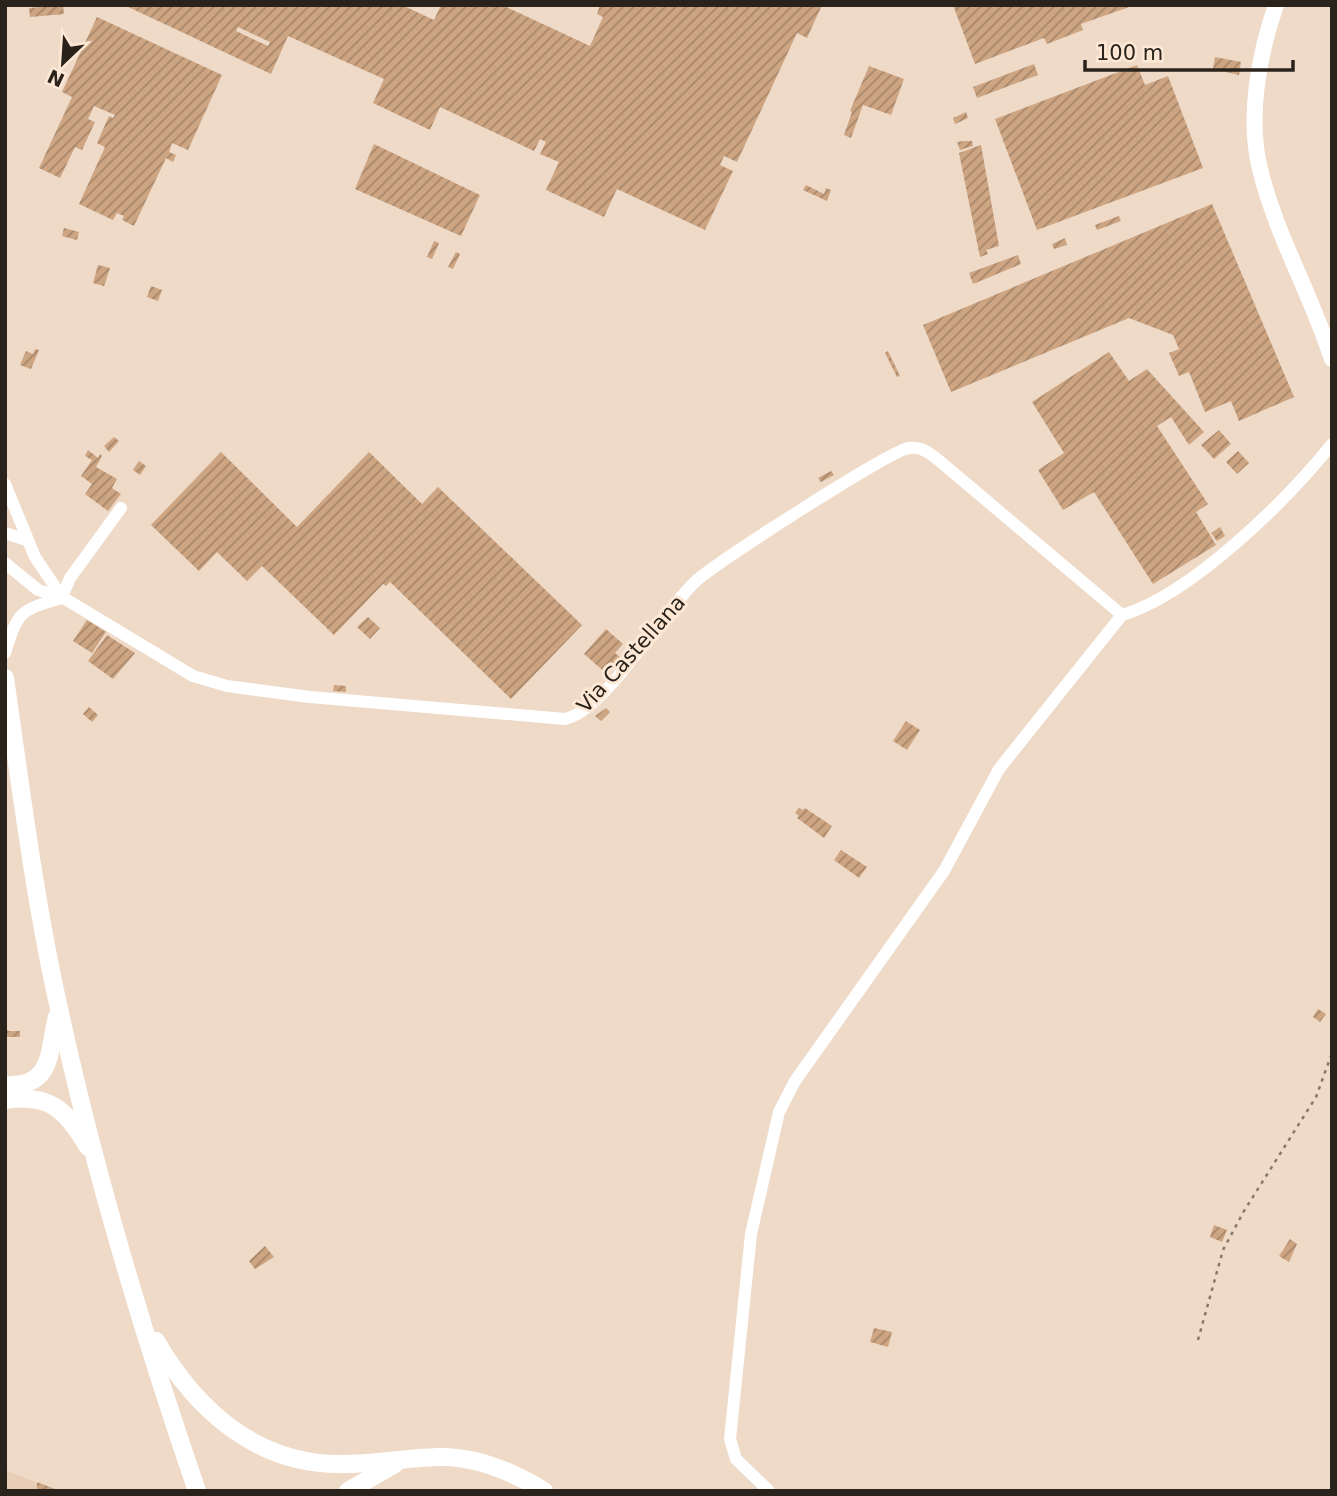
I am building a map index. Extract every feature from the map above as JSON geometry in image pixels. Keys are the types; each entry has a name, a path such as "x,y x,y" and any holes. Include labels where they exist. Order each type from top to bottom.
{"main road":[{"path":"5,678 59,1011 96,1161 137,1307 197,1491"},
{"path":"5,1085 32,1081 46,1068 59,1011"},
{"path":"5,1100 37,1099 60,1109 96,1161"},
{"path":"137,1307 184,1385 230,1430 269,1450 302,1460 339,1464 442,1457 517,1474 544,1491"},
{"path":"348,1491 398,1462"}],"street":[{"path":"1276,5 1269,25 1256,110 1259,167 1296,268 1317,313 1332,359"},
{"path":"769,1491 736,1459 730,1439 751,1234 779,1112 795,1082 944,871 999,769 1122,615 1155,602 1199,574 1251,527 1332,444"},
{"name":"Via Castellana","path":"5,563 38,590 62,597 193,676 227,686 467,713 565,719 585,711 620,673 676,603 717,564 872,467 905,448 918,447 942,463 1122,615"},
{"name":"Via Castellana","path":"5,484 26,540 62,597"},
{"path":"5,653 15,620 36,605 62,597 70,578 121,508"},
{"path":"5,533 26,540"}],"path":[{"path":"1198,1340 1228,1239 1317,1097 1332,1053"}],"shaded area":[{"path":"5,1470 58,1491 5,1491"}],"building":[{"path":"63,5 64,14 30,17 29,8"},
{"path":"124,5 402,5 434,20 441,5 502,5 590,46 603,17 597,14 600,5 822,5 807,38 797,33 737,162 724,156 720,165 733,171 705,230 617,189 604,217 546,190 559,162 540,154 546,142 540,139 534,151 440,107 430,130 373,103 384,79 288,36 271,74","holes":["238,27 270,42 268,46 236,31"]},
{"path":"953,5 1132,6 1081,24 1083,30 1047,44 1044,38 975,64"},
{"path":"97,17 222,75 188,150 172,143 169,152 176,155 173,162 166,158 134,226 122,220 124,216 117,213 113,220 79,204 105,147 97,143 109,116 113,118 115,115 94,106 88,119 95,122 82,150 75,147 60,178 39,168 72,97 62,92"},
{"path":"1215,57 1241,62 1239,75 1213,69"},
{"path":"1034,64 1038,75 977,98 973,87"},
{"path":"1137,65 1145,85 1168,76 1203,168 1037,230 995,119"},
{"path":"869,66 904,79 891,115 863,105 851,138 844,135 852,112 850,111"},
{"path":"966,112 968,118 955,124 953,118"},
{"path":"972,141 973,146 960,150 957,142"},
{"path":"374,144 480,195 461,236 355,189"},
{"path":"981,145 999,246 986,250 988,254 980,257 959,153"},
{"path":"806,185 824,194 826,188 831,190 827,201 803,190"},
{"path":"1212,204 1294,397 1239,421 1231,401 1205,412 1189,372 1179,376 1169,353 1179,349 1173,335 1129,318 951,392 923,325"},
{"path":"1119,216 1121,221 1097,230 1095,225"},
{"path":"64,228 79,232 77,240 62,236"},
{"path":"1065,238 1067,245 1054,249 1052,244"},
{"path":"434,241 439,243 432,259 427,257"},
{"path":"456,252 460,254 453,269 448,267"},
{"path":"1018,255 1021,264 973,284 969,273"},
{"path":"98,265 110,268 104,286 93,283"},
{"path":"151,286 162,290 158,301 147,297"},
{"path":"35,349 39,350 31,369 20,365 26,351 33,354"},
{"path":"888,351 900,376 897,377 885,353"},
{"path":"1109,352 1129,381 1147,369 1204,432 1189,445 1171,417 1157,426 1208,504 1196,512 1216,545 1153,584 1094,492 1063,510 1038,470 1064,453 1032,402"},
{"path":"1219,430 1231,444 1214,459 1201,445"},
{"path":"114,437 119,441 109,452 104,446"},
{"path":"88,450 98,458 100,454 102,456 96,467 117,479 112,488 121,494 108,511 85,494 92,484 81,476 92,460 85,456"},
{"path":"1238,451 1249,463 1237,474 1226,462"},
{"path":"221,452 297,527 369,452 422,504 438,487 582,625 511,699 390,582 386,586 383,584 334,635 262,566 247,581 217,552 199,571 151,525"},
{"path":"139,461 146,466 140,475 133,470"},
{"path":"831,471 834,475 821,482 818,478"},
{"path":"1220,527 1225,536 1217,541 1211,533"},
{"path":"368,617 380,628 370,639 357,627"},
{"path":"87,620 106,632 92,653 73,641"},
{"path":"606,629 623,644 615,653 621,658 607,674 584,654"},
{"path":"107,635 135,653 113,679 88,661"},
{"path":"334,685 346,686 346,692 333,691"},
{"path":"89,707 98,715 92,722 83,714"},
{"path":"606,708 610,712 601,721 595,716"},
{"path":"906,721 920,730 907,750 893,741"},
{"path":"799,808 805,808 832,826 824,838 797,818 799,816 795,813"},
{"path":"841,850 867,867 859,878 834,860"},
{"path":"1318,1009 1326,1014 1320,1022 1313,1017"},
{"path":"5,1026 8,1031 20,1031 20,1037 5,1037"},
{"path":"1214,1225 1227,1230 1222,1242 1210,1237"},
{"path":"1290,1239 1297,1244 1289,1262 1279,1256"},
{"path":"265,1246 274,1257 255,1269 249,1261"},
{"path":"874,1328 892,1332 888,1347 870,1342"},
{"path":"37,1482 60,1491 37,1491"}]}
